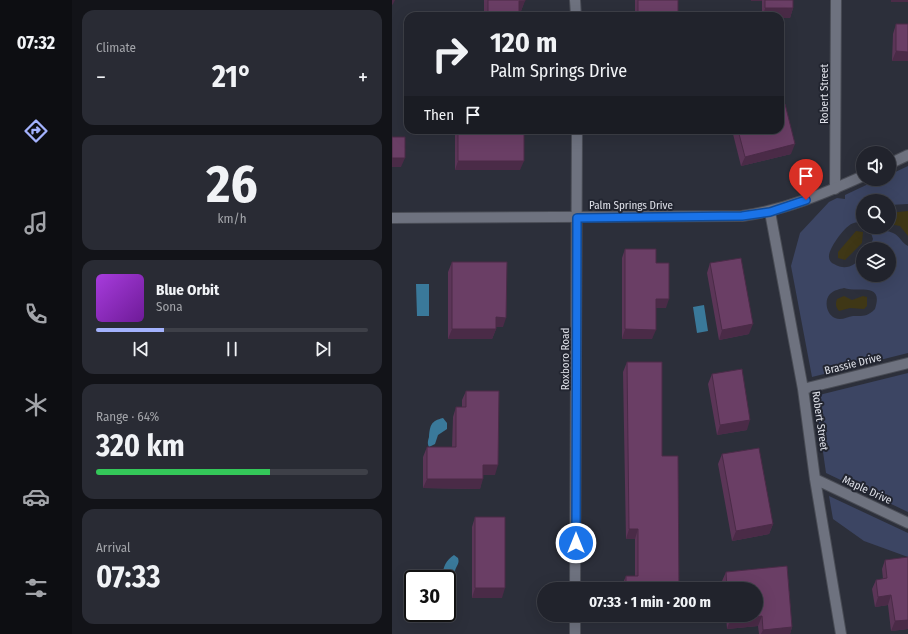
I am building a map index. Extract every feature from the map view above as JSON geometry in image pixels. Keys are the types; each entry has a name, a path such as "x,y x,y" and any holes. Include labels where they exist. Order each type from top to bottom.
{"street":[{"path":"576,0 576,12"},
{"name":"Robert Street","path":"835,189 836,0"},
{"name":"Roxboro Road","path":"575,582 576,134"},
{"path":"896,161 908,155"},
{"name":"Palm Springs Drive","path":"392,218 742,216 770,212 835,189 856,179"},
{"name":"Robert Street","path":"770,212 803,389 815,479 842,634"},
{"name":"Brassie Drive","path":"803,389 908,363"},
{"name":"Maple Drive","path":"815,479 908,523"},
{"path":"575,622 575,634"}],"shaded area":[{"path":"908,166 908,204 896,205 896,194 856,194 856,223 851,224 842,232 831,248 829,258 833,264 842,267 853,265 856,262 856,282 896,282 896,242 872,242 873,239 871,234 895,234 908,246 908,353 812,377 791,266 800,233 829,202 837,198 845,199 845,195 864,186 896,186 896,172","holes":["844,288 873,291 877,300 875,309 865,316 853,316 837,319 832,316 828,310 828,297 837,290"]},
{"path":"416,284 429,284 429,316 417,316"},
{"path":"704,305 708,331 697,333 693,307"},
{"path":"908,373 908,512 826,473 815,396"},
{"path":"443,418 447,423 447,429 438,435 435,444 429,447 428,442 432,424"},
{"path":"829,496 908,533 908,557 864,541 833,519"},
{"path":"454,555 458,558 455,570 444,570 446,563"}],"sand":[{"path":"908,211 908,236 900,226 896,225 896,212"},
{"path":"856,231 856,234 863,234 862,242 856,242 856,249 845,260 838,258 838,252"},
{"path":"844,296 852,300 863,296 867,297 867,306 864,309 850,308 839,311 836,306 837,299"}],"building":[{"path":"488,0 525,0 519,1 519,12 488,12"},
{"path":"638,0 678,0 678,12 638,12"},
{"path":"765,0 793,0 793,8 765,8"},
{"path":"896,24 908,24 908,52 896,51"},
{"path":"784,104 795,144 745,157 739,134 784,134"},
{"path":"458,134 524,134 524,161 458,161"},
{"path":"392,137 405,137 405,158 392,158"},
{"path":"625,249 656,249 656,263 669,263 669,299 656,299 656,330 625,329"},
{"path":"741,258 753,324 722,330 710,263"},
{"path":"452,262 507,262 506,318 496,317 496,329 452,329"},
{"path":"627,362 662,362 662,456 678,456 679,582 626,582 626,576 638,576 638,529 629,529"},
{"path":"742,369 750,420 720,425 712,374"},
{"path":"466,391 499,391 498,465 483,465 483,479 427,479 427,447 456,447 456,407 466,407"},
{"path":"759,448 773,524 736,531 722,454"},
{"path":"475,517 505,517 505,588 475,588"},
{"path":"908,557 908,620 895,621 891,595 878,597 876,580 887,578 885,560"},
{"path":"787,566 792,627 763,630 763,582 727,582 726,572"}],"route":[{"path":"576,543 577,218 742,216 770,212 792,206 806,200"}]}
